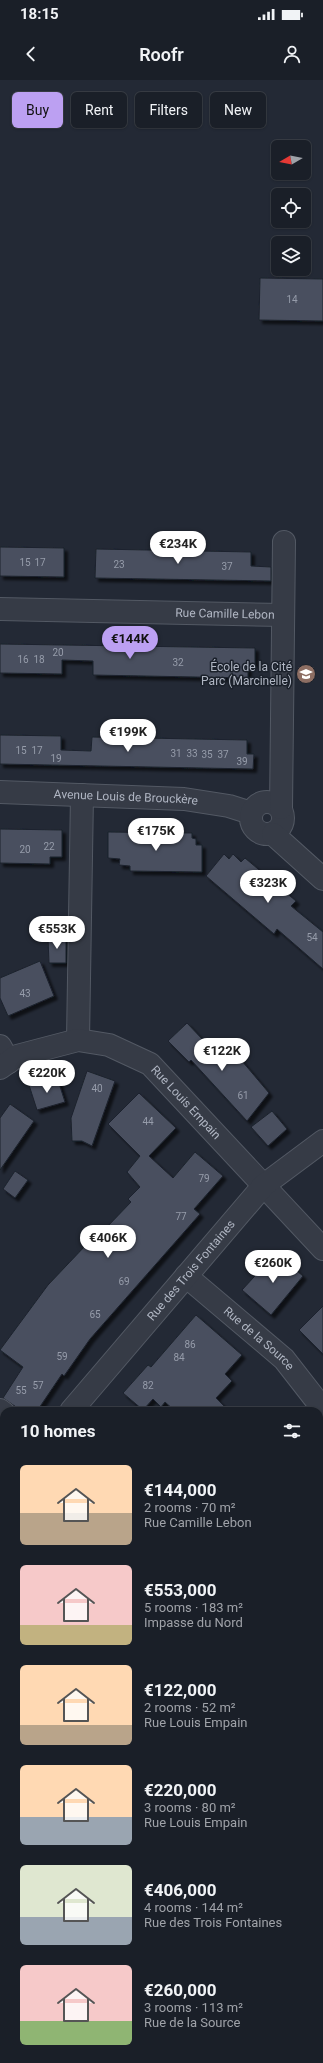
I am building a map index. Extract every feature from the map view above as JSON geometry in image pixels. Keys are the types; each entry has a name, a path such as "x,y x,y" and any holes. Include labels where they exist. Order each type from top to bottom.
{"street":[{"name":"Rue Camille Lebon","path":"280,808 284,542"},
{"name":"Rue Camille Lebon","path":"0,609 283,615"},
{"name":"Avenue Louis de Brouckère","path":"0,792 184,799 229,806 251,813"},
{"path":"78,1040 82,795"},
{"path":"265,801 274,803 280,808 284,822 280,829 273,834 266,835 253,827 251,813 256,805 265,801"},
{"path":"273,834 323,879"},
{"name":"Rue Louis Empain","path":"3,1059 78,1040 109,1045 150,1064 323,1249"},
{"name":"Rue des Trois Fontaines","path":"74,1407 264,1186 323,1141"},
{"name":"Rue de la Source","path":"186,1276 284,1359 321,1407"}],"building":[{"path":"260,278 323,279 323,321 259,320"},
{"path":"0,547 64,548 64,577 0,576"},
{"path":"96,549 251,552 251,566 271,567 271,581 95,578"},
{"path":"0,644 255,648 255,664 248,664 248,678 93,675 93,661 62,660 62,674 0,673"},
{"path":"0,735 61,736 61,750 91,751 92,737 247,740 247,754 254,754 253,769 0,764"},
{"path":"0,829 62,830 62,857 50,857 50,864 0,863"},
{"path":"108,832 192,833 192,838 196,839 196,845 202,845 202,872 130,871 130,866 119,865 120,859 108,858"},
{"path":"224,854 229,859 233,854 241,862 245,858 296,901 291,906 323,932 323,969 277,929 274,934 206,876"},
{"path":"48,938 66,938 66,963 49,963"},
{"path":"40,961 54,996 8,1016 0,998 0,978"},
{"path":"187,1023 220,1058 231,1048 269,1093 247,1121 191,1060 189,1062 168,1041"},
{"path":"87,1071 115,1081 92,1146 82,1141 72,1141 71,1118"},
{"path":"57,1077 65,1102 37,1110 29,1085"},
{"path":"139,1093 176,1128 149,1156 173,1178 195,1152 223,1176 194,1209 200,1214 90,1339 64,1376 62,1374 40,1407 16,1407 3,1398 23,1367 0,1350 48,1285 105,1225 107,1227 131,1202 128,1199 140,1187 127,1172 140,1156 108,1124"},
{"path":"10,1104 34,1121 0,1170 0,1118"},
{"path":"272,1111 287,1129 268,1146 251,1127"},
{"path":"15,1171 28,1180 15,1198 3,1189"},
{"path":"276,1253 303,1276 271,1315 242,1290"},
{"path":"323,1306 323,1354 299,1330"},
{"path":"196,1315 242,1355 225,1374 232,1381 216,1398 225,1407 171,1407 165,1402 161,1407 153,1399 146,1407 139,1407 123,1393 148,1365 151,1367"}],"place":[{"name":"École de la Cité Parc (Marcinelle)","path":"306,674"}]}
